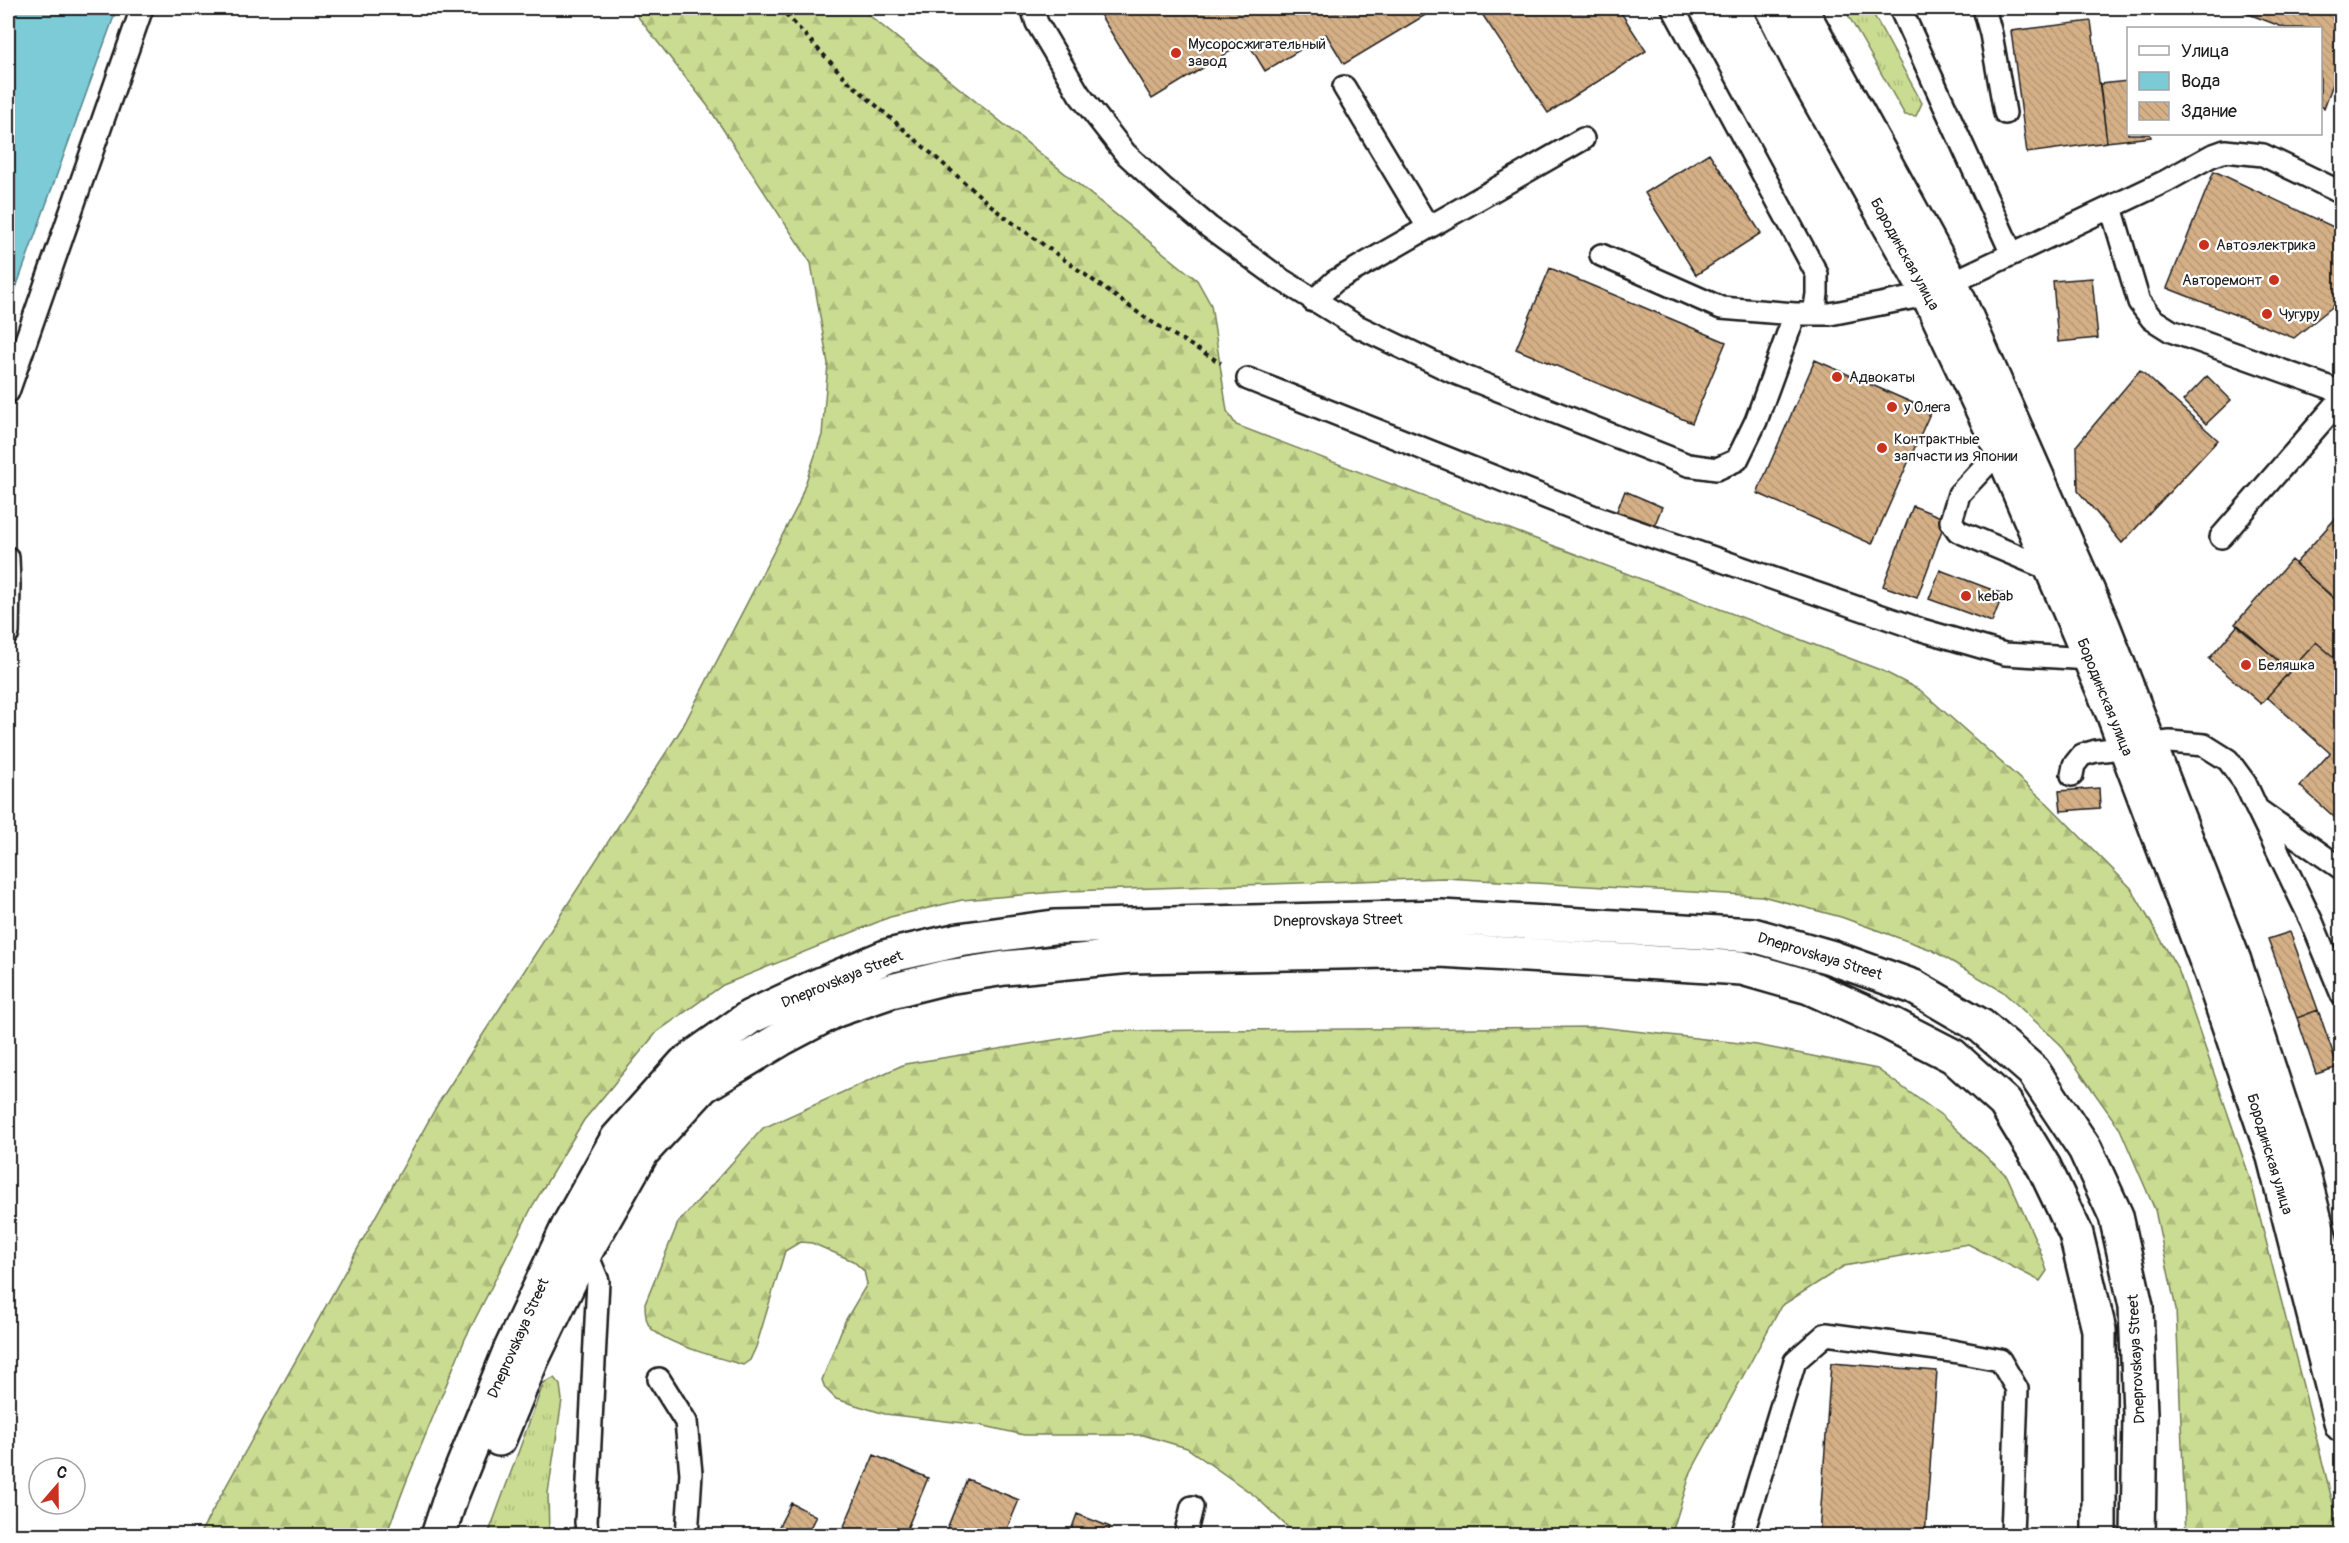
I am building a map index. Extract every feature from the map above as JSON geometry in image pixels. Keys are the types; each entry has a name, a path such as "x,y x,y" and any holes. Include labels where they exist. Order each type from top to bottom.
{"main road":[{"name":"Бородинская улица","path":"1772,8 1811,85 1939,288 2001,449 2090,659 2138,746 2234,961 2303,1174 2342,1325"},
{"name":"Бородинская улица","path":"1800,8 2089,593 2211,973 2274,1157 2342,1425"},
{"name":"Dneprovskaya Street","path":"438,1536 510,1351 570,1223 617,1139 684,1065 750,1017 810,988 888,957 959,940 1054,927 1441,917 1753,935 1830,957 1914,987 1981,1026 2033,1071 2085,1149 2119,1227 2136,1306 2140,1414 2138,1536"},
{"name":"Dneprovskaya Street","path":"462,1536 473,1499 532,1359 585,1252 642,1152 703,1086 836,1010 891,991 947,977 1005,968 1131,956 1440,950 1742,968 1809,987 1891,1024 1953,1056 2005,1103 2044,1167 2076,1234 2099,1330 2099,1536"}],"lane":[{"path":"8,392 142,8"},
{"path":"1032,8 1038,23 1079,94 1125,153 1209,227 1313,301 1355,325 1453,372 1688,465 1717,469 1737,459 1804,314 1817,274 1673,8"},
{"path":"1900,8 2012,254"},
{"path":"1984,8 2005,112"},
{"path":"1344,87 1428,227"},
{"path":"1313,301 1335,281 1583,139"},
{"path":"1601,255 1721,308 1804,314 1853,309 1911,298 1939,288 2225,151 2263,155 2342,193"},
{"path":"2111,207 2139,302 2152,319 2170,331 2342,392"},
{"path":"1248,379 1595,517 1922,630 2005,654 2090,659"},
{"path":"2221,537 2342,398"},
{"path":"2001,449 1959,494 1951,521 1958,531 2053,571"},
{"path":"8,558 8,633"},
{"path":"2072,775 2074,765 2082,755 2170,742 2204,745 2228,760 2245,783 2312,922 2342,995"},
{"path":"2257,809 2342,869"},
{"path":"585,1252 598,1281 586,1522 588,1536"},
{"path":"1742,1536 1795,1361 1826,1334 1952,1351 2000,1360 2017,1389 2012,1536"},
{"path":"659,1379 687,1422 691,1473 687,1536"},
{"path":"1185,1536 1192,1507"}],"path":[{"path":"780,8 848,81 1002,215 1147,319 1248,379"}],"green space":[{"path":"631,8 860,8 1197,280 1211,305 1227,411 1236,425 1883,671 1920,690 2047,803 2131,888 2178,969 2250,1178 2341,1535 2186,1535 2176,1309 2155,1210 2120,1129 2060,1044 2002,991 1932,950 1841,917 1762,896 1445,878 1068,891 962,900 890,917 723,985 657,1032 584,1120 533,1205 465,1339 386,1535 199,1535 439,1102 682,728 798,505 822,435 828,364 811,263 707,105"},
{"path":"1844,8 1870,8 1922,103 1916,116 1905,115"},
{"path":"1599,1027 1757,1045 1877,1069 1941,1115 2007,1176 2047,1271 2040,1281 1968,1244 1844,1266 1781,1306 1691,1472 1671,1536 1296,1535 1255,1496 1187,1448 1143,1435 1024,1435 980,1425 885,1414 836,1399 825,1388 822,1380 845,1321 867,1284 864,1271 853,1261 812,1243 800,1242 785,1251 756,1347 750,1360 743,1365 693,1350 667,1339 657,1333 647,1322 645,1304 678,1223 763,1128 905,1064 1110,1031"},
{"path":"554,1378 560,1385 562,1400 548,1493 549,1535 488,1535 541,1390 545,1382"}],"water":[{"path":"8,8 117,8 8,310"}],"building":[{"name":"Мусоросжигательный завод","path":"1096,8 1437,8 1344,64 1326,34 1265,71 1247,41 1152,99"},
{"path":"1478,8 1618,8 1646,51 1548,113"},
{"path":"2233,8 2342,8 2342,69 2339,68 2324,108 2322,107 2322,27 2282,27"},
{"path":"2091,21 2107,142 2027,153 2011,31"},
{"path":"2127,81 2127,135 2150,135 2151,137 2107,142 2100,84"},
{"path":"1709,153 1761,233 1696,275 1645,193"},
{"path":"2214,171 2342,231 2342,299 2294,338 2167,288"},
{"path":"1550,268 1726,342 1692,423 1516,349"},
{"path":"2092,278 2098,338 2058,342 2053,281"},
{"path":"1815,360 1931,411 1872,544 1757,493"},
{"path":"2140,370 2218,440 2122,543 2078,491 2077,445"},
{"path":"2207,376 2231,400 2206,424 2183,401"},
{"path":"1625,491 1662,507 1653,529 1616,513"},
{"path":"1913,506 1946,519 1917,598 1883,586"},
{"path":"2342,511 2342,604 2341,605 2295,564"},
{"path":"2291,560 2342,605 2342,664 2316,642 2290,671 2235,624"},
{"name":"kebab","path":"1940,570 2003,594 1992,622 1929,599"},
{"path":"2238,625 2290,671 2261,704 2209,659"},
{"path":"2316,642 2342,664 2342,824 2300,786 2330,753 2267,697"},
{"path":"2099,788 2100,808 2061,811 2059,791"},
{"path":"2290,932 2318,1010 2297,1018 2268,939"},
{"path":"2318,1010 2338,1067 2316,1074 2297,1018"},
{"path":"1831,1363 1937,1371 1925,1536 1819,1536"},
{"path":"874,1455 928,1478 904,1536 840,1536"},
{"path":"967,1479 1019,1500 1004,1536 944,1536"},
{"path":"791,1503 816,1516 806,1536 774,1536"},
{"path":"1077,1514 1110,1527 1107,1536 1069,1536"}],"place":[{"name":"Мусоросжигательный завод","path":"1176,53"},
{"name":"Автоэлектрика","path":"2204,245"},
{"name":"Авторемонт","path":"2274,280"},
{"name":"Чугуру","path":"2267,314"},
{"name":"Адвокаты","path":"1837,377"},
{"name":"у Олега","path":"1892,407"},
{"name":"Контрактные запчасти из Японии","path":"1882,448"},
{"name":"kebab","path":"1966,596"},
{"name":"Беляшка","path":"2246,665"}]}
